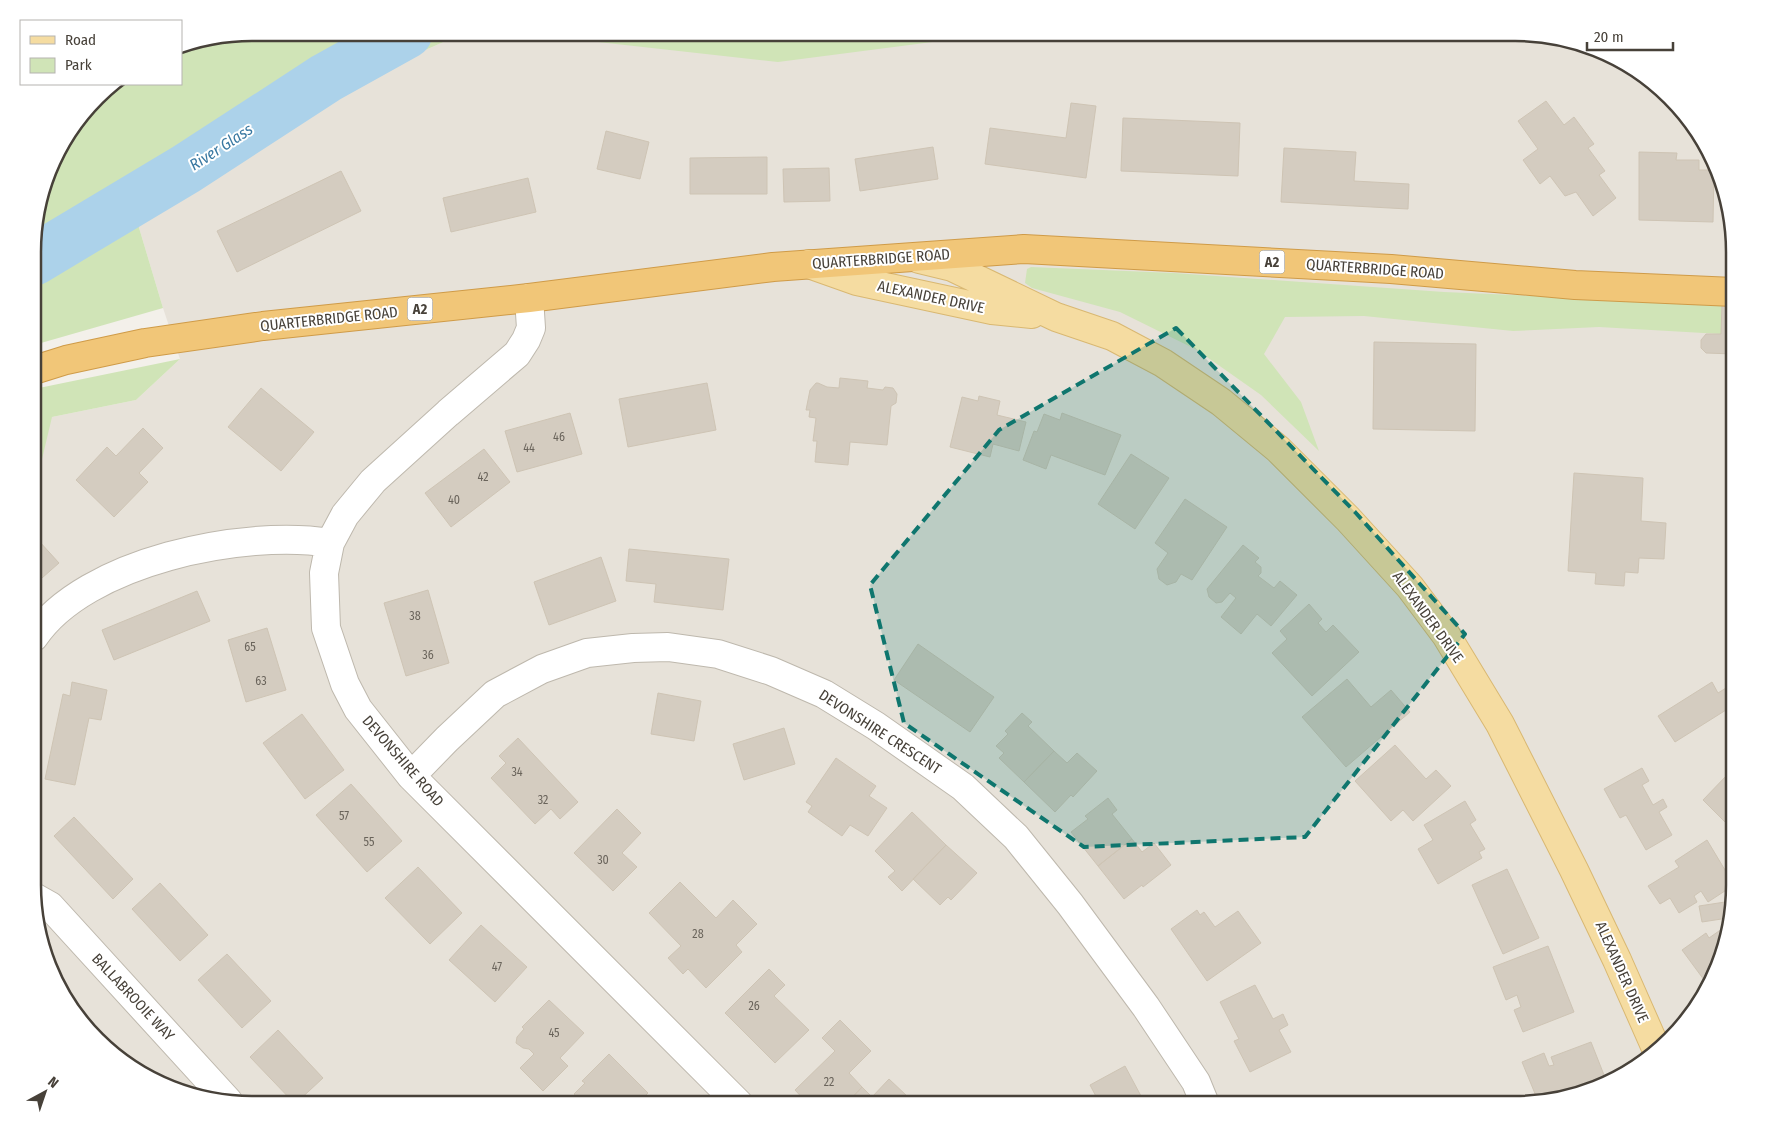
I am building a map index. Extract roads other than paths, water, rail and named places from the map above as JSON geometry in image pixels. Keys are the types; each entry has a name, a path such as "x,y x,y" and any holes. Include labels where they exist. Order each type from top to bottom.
{"highway":[{"name":"QUARTERBRIDGE ROAD","path":"41,368 66,360 155,341 263,326 529,298 738,271 809,264 1024,249 1391,269 1575,285 1726,292"}],"main road":[{"name":"ALEXANDER DRIVE","path":"910,257 952,267 1056,318 1112,336 1163,363 1221,402 1278,449 1348,519 1410,588 1446,635 1500,724 1574,870 1654,1043"},
{"name":"ALEXANDER DRIVE","path":"809,264 857,281 992,310 1056,318"}],"street":[{"name":"DEVONSHIRE ROAD","path":"529,298 531,328 526,340 516,354 373,481 345,515 330,543 324,572 326,628 345,684 358,708 412,776 731,1096"},
{"path":"41,628 74,599 103,582 139,565 211,546 284,539 314,540 330,543"},
{"name":"DEVONSHIRE CRESCENT","path":"412,776 447,739 495,694 542,669 587,653 633,648 668,647 718,654 771,671 824,694 876,726 963,787 1016,837 1070,904 1146,1007 1196,1082 1202,1096"},
{"name":"BALLABROOIE WAY","path":"42,902 50,906 222,1094"}],"waterway":[{"name":"River Glass","path":"41,256 186,169 326,78 393,41"}]}
